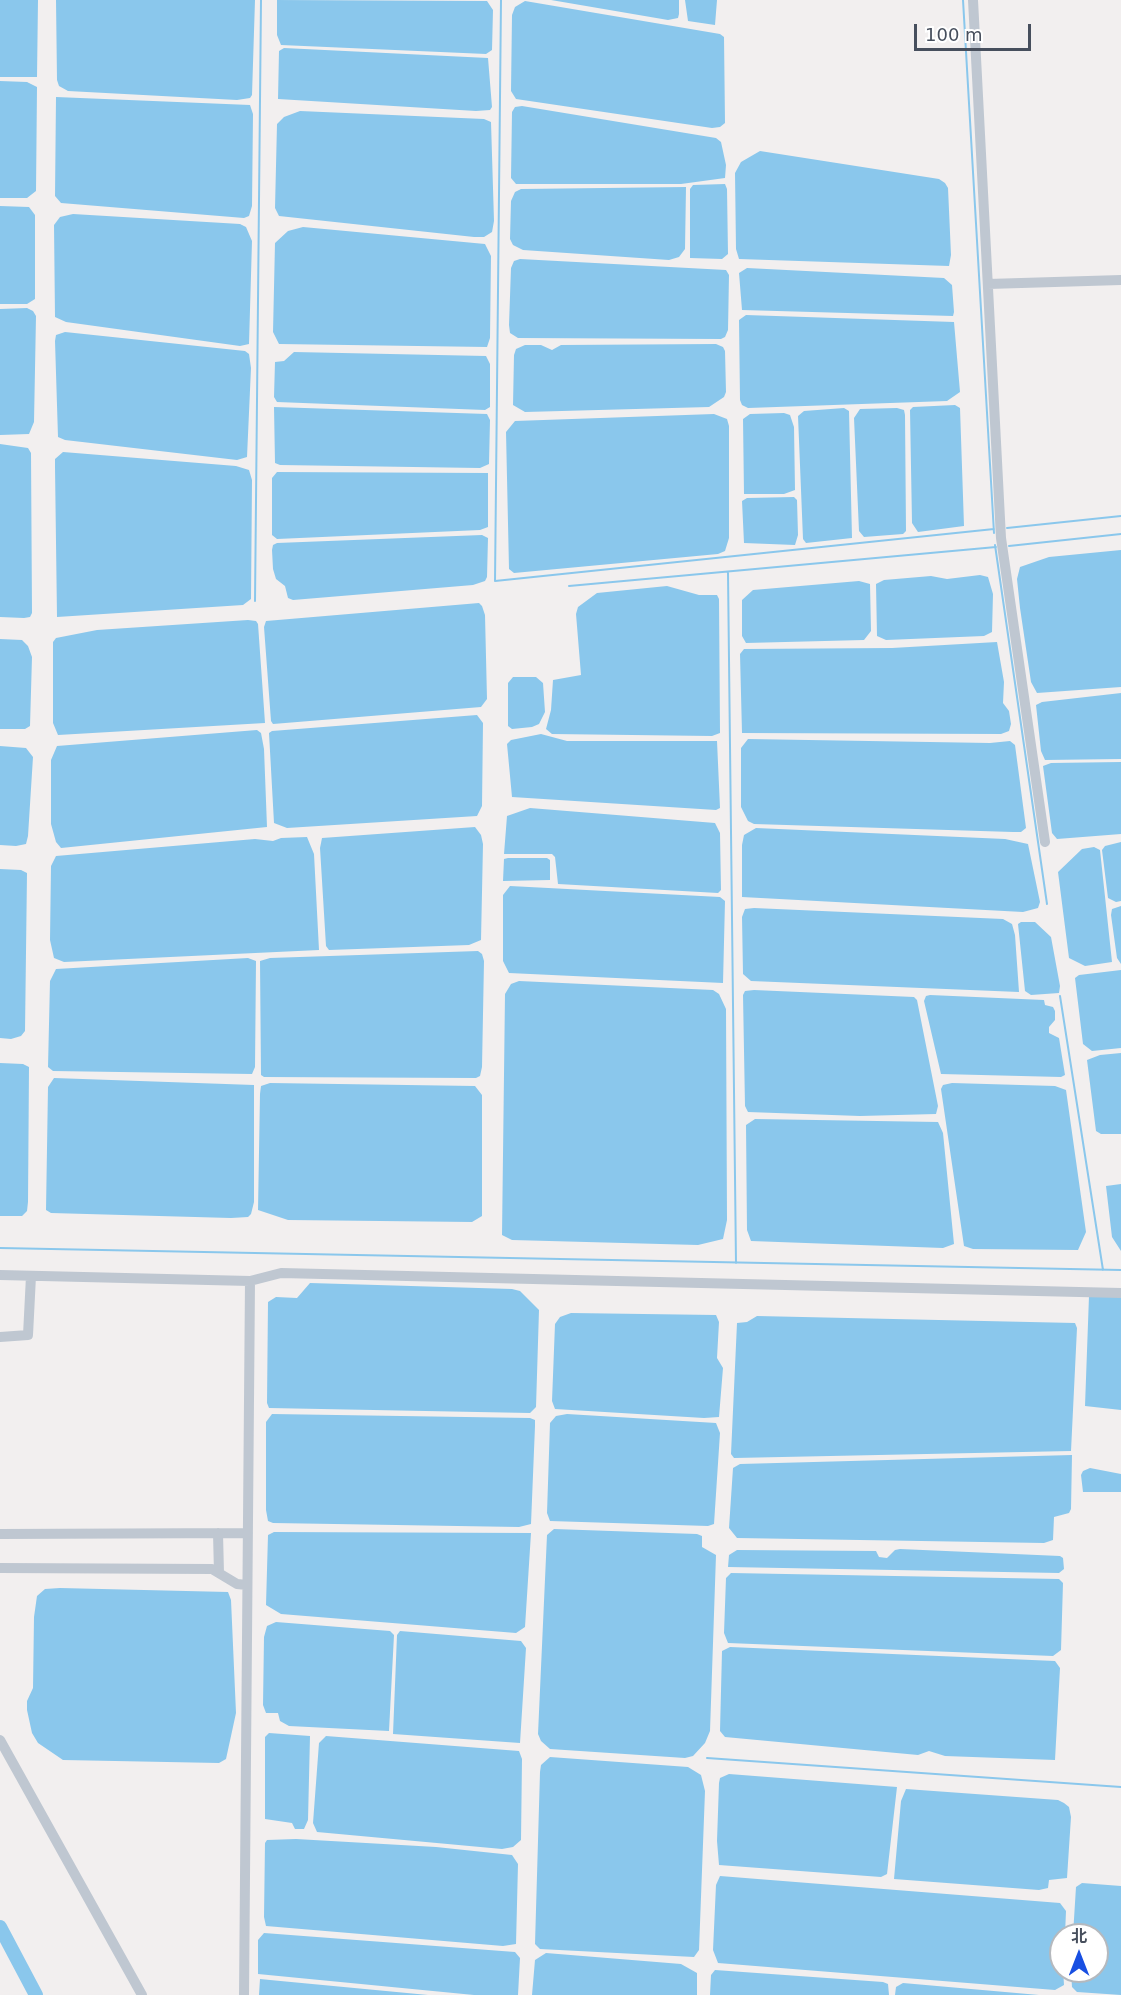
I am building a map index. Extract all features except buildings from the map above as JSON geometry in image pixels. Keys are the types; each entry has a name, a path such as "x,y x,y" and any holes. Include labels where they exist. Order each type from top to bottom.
{"street":[{"path":"973,0 1001,538 1045,842"},
{"path":"988,284 1121,280"},
{"path":"0,1275 250,1281 281,1273 1121,1293"},
{"path":"0,1337 28,1335 31,1276"},
{"path":"244,1995 250,1281"},
{"path":"218,1533 219,1573"},
{"path":"0,1534 248,1533"},
{"path":"0,1568 212,1569 237,1584 247,1585"},
{"path":"0,1740 142,1995"}],"water":[{"path":"0,0 38,0 37,77 0,77"},
{"path":"56,0 255,0 252,95 250,98 237,100 68,91 59,86 57,80"},
{"path":"277,0 487,1 493,10 492,50 486,54 281,45 277,35"},
{"path":"551,0 679,0 679,14 678,18 668,20"},
{"path":"685,0 717,0 715,25 688,21"},
{"path":"525,1 720,34 724,37 725,123 720,127 712,128 516,99 511,91 512,15 515,7"},
{"path":"284,48 488,58 492,107 490,110 476,111 278,99 279,51"},
{"path":"0,81 27,82 37,87 36,191 27,198 0,198"},
{"path":"56,97 250,105 253,114 252,206 249,216 244,218 61,203 55,196"},
{"path":"522,106 716,138 721,142 726,165 725,178 681,184 516,184 511,178 512,112 515,107"},
{"path":"300,111 484,119 491,122 494,221 492,232 484,237 474,237 279,216 275,208 277,124 284,117"},
{"path":"760,151 939,179 948,188 951,255 949,266 739,259 736,249 735,173 741,162"},
{"path":"725,184 728,254 722,259 690,258 690,189 693,185"},
{"path":"686,187 685,249 679,257 669,260 523,250 513,245 510,239 511,201 515,192 521,189"},
{"path":"0,206 29,207 35,215 35,299 27,304 0,304"},
{"path":"73,214 240,224 246,227 252,241 249,344 240,346 66,322 55,317 54,225 60,217"},
{"path":"303,227 485,244 491,256 490,338 487,347 279,344 273,332 275,243 288,231"},
{"path":"520,259 726,270 729,275 728,330 725,337 721,339 518,338 510,333 509,325 511,268 514,261"},
{"path":"747,268 944,278 952,285 954,312 953,316 742,310 739,273"},
{"path":"27,308 36,316 34,422 29,434 0,435 0,309"},
{"path":"746,315 954,322 960,392 947,401 748,408 742,405 740,400 739,320"},
{"path":"65,332 245,351 249,354 251,368 247,457 237,460 65,440 58,437 55,341 56,335"},
{"path":"716,344 723,347 725,351 726,392 724,397 709,407 525,412 513,405 514,355 516,349 525,345 541,345 552,350 561,345"},
{"path":"294,352 486,356 490,364 490,407 485,410 277,402 274,397 275,362 284,361"},
{"path":"955,405 960,408 964,526 918,532 912,523 910,410 913,407"},
{"path":"274,407 487,414 490,420 489,464 480,468 280,465 275,463"},
{"path":"844,408 849,411 852,538 806,543 803,539 798,416 804,411"},
{"path":"897,408 904,410 905,415 906,531 903,534 864,537 859,531 854,418 860,409"},
{"path":"784,413 790,415 794,427 795,490 784,494 744,494 743,419 750,414"},
{"path":"714,414 727,419 729,426 729,538 725,551 718,554 514,573 509,569 506,432 515,421"},
{"path":"0,444 28,448 31,453 32,613 30,617 24,618 0,617"},
{"path":"63,452 236,466 249,470 252,480 251,599 243,605 57,617 55,459"},
{"path":"277,472 488,473 488,527 480,530 277,539 272,535 272,478"},
{"path":"794,497 797,500 798,535 795,545 744,543 742,501 747,498"},
{"path":"482,535 488,538 487,577 485,581 473,585 293,600 288,598 285,586 276,579 273,569 272,550 273,545 277,543"},
{"path":"1121,550 1121,687 1037,693 1031,682 1020,608 1017,579 1020,567 1049,557"},
{"path":"980,575 988,577 993,594 992,632 984,636 886,640 877,636 876,584 884,580 931,576 947,579"},
{"path":"859,581 870,584 871,631 864,640 746,643 742,636 742,600 753,590"},
{"path":"667,586 699,595 717,595 719,599 720,733 712,736 552,734 546,729 551,710 553,680 581,675 576,614 578,607 597,593"},
{"path":"479,603 485,615 487,699 481,707 273,724 271,721 264,627 266,621"},
{"path":"256,621 258,624 265,723 58,735 53,723 53,642 56,638 97,630"},
{"path":"0,639 22,640 28,646 32,657 30,726 25,729 0,729"},
{"path":"997,642 1004,682 1003,703 1009,711 1011,724 1009,731 1001,734 742,733 740,654 744,649 892,648"},
{"path":"513,677 536,677 543,683 545,712 539,724 512,729 508,726 508,683"},
{"path":"1121,693 1121,759 1045,760 1041,751 1036,705 1042,702"},
{"path":"477,715 483,723 482,806 477,816 287,828 274,823 269,733 272,731"},
{"path":"257,730 261,733 264,749 267,827 61,848 56,842 51,824 51,760 57,746"},
{"path":"541,734 567,741 717,741 720,808 716,810 512,797 507,744 511,740"},
{"path":"748,739 990,743 1010,741 1015,745 1026,828 1021,832 1013,832 754,824 748,821 741,807 741,748"},
{"path":"0,746 26,748 33,757 26,844 0,845"},
{"path":"1121,762 1121,834 1057,839 1052,833 1043,766 1051,763"},
{"path":"530,808 715,823 720,833 721,890 718,893 558,884 555,857 552,854 504,854 507,816"},
{"path":"475,827 481,835 483,844 481,940 469,945 329,950 326,946 320,848 322,838"},
{"path":"756,828 1005,839 1028,844 1040,902 1038,908 1023,912 742,897 744,835"},
{"path":"307,837 314,854 319,950 64,962 54,958 50,940 51,866 56,856 255,839 273,841 281,838"},
{"path":"1121,842 1121,901 1116,902 1108,898 1102,850 1105,846"},
{"path":"1094,847 1100,850 1112,962 1085,966 1069,958 1058,872 1082,849"},
{"path":"547,858 550,860 550,880 503,881 504,859"},
{"path":"0,869 21,870 27,873 25,1031 21,1036 11,1039 0,1038"},
{"path":"510,886 720,897 725,901 723,983 509,973 503,961 503,895"},
{"path":"1121,906 1121,964 1117,958 1111,915 1112,909"},
{"path":"745,909 1003,919 1012,924 1015,935 1019,992 751,981 743,974 742,917"},
{"path":"1035,922 1051,937 1060,986 1059,993 1031,995 1025,991 1018,924"},
{"path":"478,951 482,954 484,961 480,1076 476,1078 264,1077 261,1075 260,961 270,958"},
{"path":"248,958 256,961 255,1067 252,1074 53,1071 48,1067 50,981 56,969"},
{"path":"1121,970 1121,1048 1092,1051 1083,1044 1075,978 1079,975"},
{"path":"519,981 713,990 719,994 726,1009 727,1220 723,1239 698,1245 512,1240 502,1235 505,994 511,984"},
{"path":"745,991 914,997 917,1000 938,1106 936,1114 860,1116 748,1112 745,1106 743,995"},
{"path":"926,996 1044,1000 1045,1005 1053,1007 1055,1011 1055,1020 1049,1027 1049,1033 1059,1038 1065,1075 1061,1077 941,1074 924,1001"},
{"path":"1121,1053 1121,1134 1101,1134 1096,1131 1087,1060 1100,1055"},
{"path":"0,1063 23,1064 29,1067 28,1202 27,1211 22,1216 0,1216"},
{"path":"54,1078 254,1085 254,1202 251,1214 248,1217 231,1218 51,1213 46,1210 48,1087"},
{"path":"270,1083 475,1086 482,1095 482,1216 472,1222 288,1220 258,1210 260,1094 261,1086"},
{"path":"952,1083 1055,1086 1066,1090 1086,1232 1078,1250 973,1249 964,1246 941,1089 943,1085"},
{"path":"755,1119 938,1122 943,1133 954,1244 943,1248 751,1241 747,1230 746,1125"},
{"path":"1121,1184 1121,1251 1112,1237 1106,1186"},
{"path":"310,1283 520,1291 539,1310 536,1407 530,1413 269,1408 267,1403 268,1302 276,1297 297,1298"},
{"path":"1089,1296 1121,1296 1121,1410 1085,1406"},
{"path":"571,1313 716,1315 719,1322 717,1358 723,1368 719,1417 555,1409 552,1401 555,1324 560,1317"},
{"path":"757,1316 1075,1323 1077,1328 1071,1451 734,1458 731,1454 737,1323 747,1322"},
{"path":"272,1414 530,1418 535,1420 531,1524 519,1527 273,1523 268,1521 266,1422"},
{"path":"567,1414 716,1423 720,1433 714,1524 708,1526 550,1521 547,1513 550,1423 556,1416"},
{"path":"1072,1455 1071,1509 1069,1513 1054,1517 1053,1540 1044,1543 737,1538 729,1528 733,1468 740,1464"},
{"path":"1090,1468 1121,1474 1121,1492 1083,1492 1081,1475 1083,1471"},
{"path":"554,1529 697,1534 702,1536 702,1547 716,1555 710,1731 705,1743 693,1756 685,1758 550,1749 541,1741 538,1734 547,1535"},
{"path":"274,1532 531,1533 525,1627 516,1633 281,1614 266,1605 268,1535"},
{"path":"737,1550 876,1551 879,1557 887,1558 895,1550 1060,1556 1063,1558 1064,1569 1059,1573 728,1567 729,1555"},
{"path":"731,1573 1059,1579 1063,1583 1061,1650 1053,1656 728,1643 724,1633 726,1578"},
{"path":"45,1589 228,1592 231,1600 236,1713 226,1759 219,1763 63,1760 38,1743 32,1733 27,1710 27,1701 33,1688 34,1617 37,1596"},
{"path":"276,1622 390,1631 394,1635 389,1731 289,1726 280,1721 278,1713 266,1713 263,1705 264,1637 267,1626"},
{"path":"400,1631 521,1641 526,1648 520,1743 393,1734 397,1635"},
{"path":"730,1647 1055,1661 1060,1668 1055,1760 945,1756 929,1751 918,1755 725,1737 720,1731 722,1651"},
{"path":"269,1733 310,1736 308,1820 304,1829 295,1829 292,1823 265,1819 265,1737"},
{"path":"326,1736 519,1751 522,1759 521,1840 513,1847 502,1849 317,1832 313,1823 319,1743"},
{"path":"550,1757 688,1767 701,1775 705,1791 699,1950 694,1957 540,1949 535,1944 540,1772 541,1765"},
{"path":"729,1774 897,1787 887,1874 881,1877 719,1865 717,1841 719,1783 720,1778"},
{"path":"906,1789 1058,1800 1064,1803 1069,1807 1071,1817 1067,1878 1049,1880 1048,1888 1039,1890 894,1879 901,1801"},
{"path":"296,1839 436,1847 512,1855 518,1864 516,1944 503,1946 266,1926 264,1917 265,1843 267,1840"},
{"path":"720,1876 1060,1903 1066,1911 1066,1923 1049,1923 1049,1983 1064,1983 1064,1985 1055,1990 718,1963 713,1950 716,1885"},
{"path":"1082,1883 1121,1886 1121,1995 1077,1992 1072,1987 1072,1983 1109,1983 1109,1923 1074,1923 1076,1887"},
{"path":"264,1933 515,1952 520,1958 518,1995 474,1995 258,1974 258,1940"},
{"path":"546,1953 681,1964 697,1973 697,1995 532,1995 535,1960"},
{"path":"715,1970 883,1982 888,1984 889,1995 710,1995 711,1975"},
{"path":"260,1979 270,1980 428,1995 259,1995"},
{"path":"903,1983 1039,1995 895,1995 896,1987"}],"waterway":[{"path":"255,601 261,0"},
{"path":"501,0 495,581 994,529"},
{"path":"963,0 994,533"},
{"path":"1007,528 1121,516"},
{"path":"1009,546 1121,534"},
{"path":"995,545 1047,904"},
{"path":"569,586 996,547"},
{"path":"728,573 736,1263"},
{"path":"1060,996 1103,1270"},
{"path":"0,1248 1121,1270"},
{"path":"707,1758 1121,1787"},
{"path":"0,1927 36,1995"}]}
